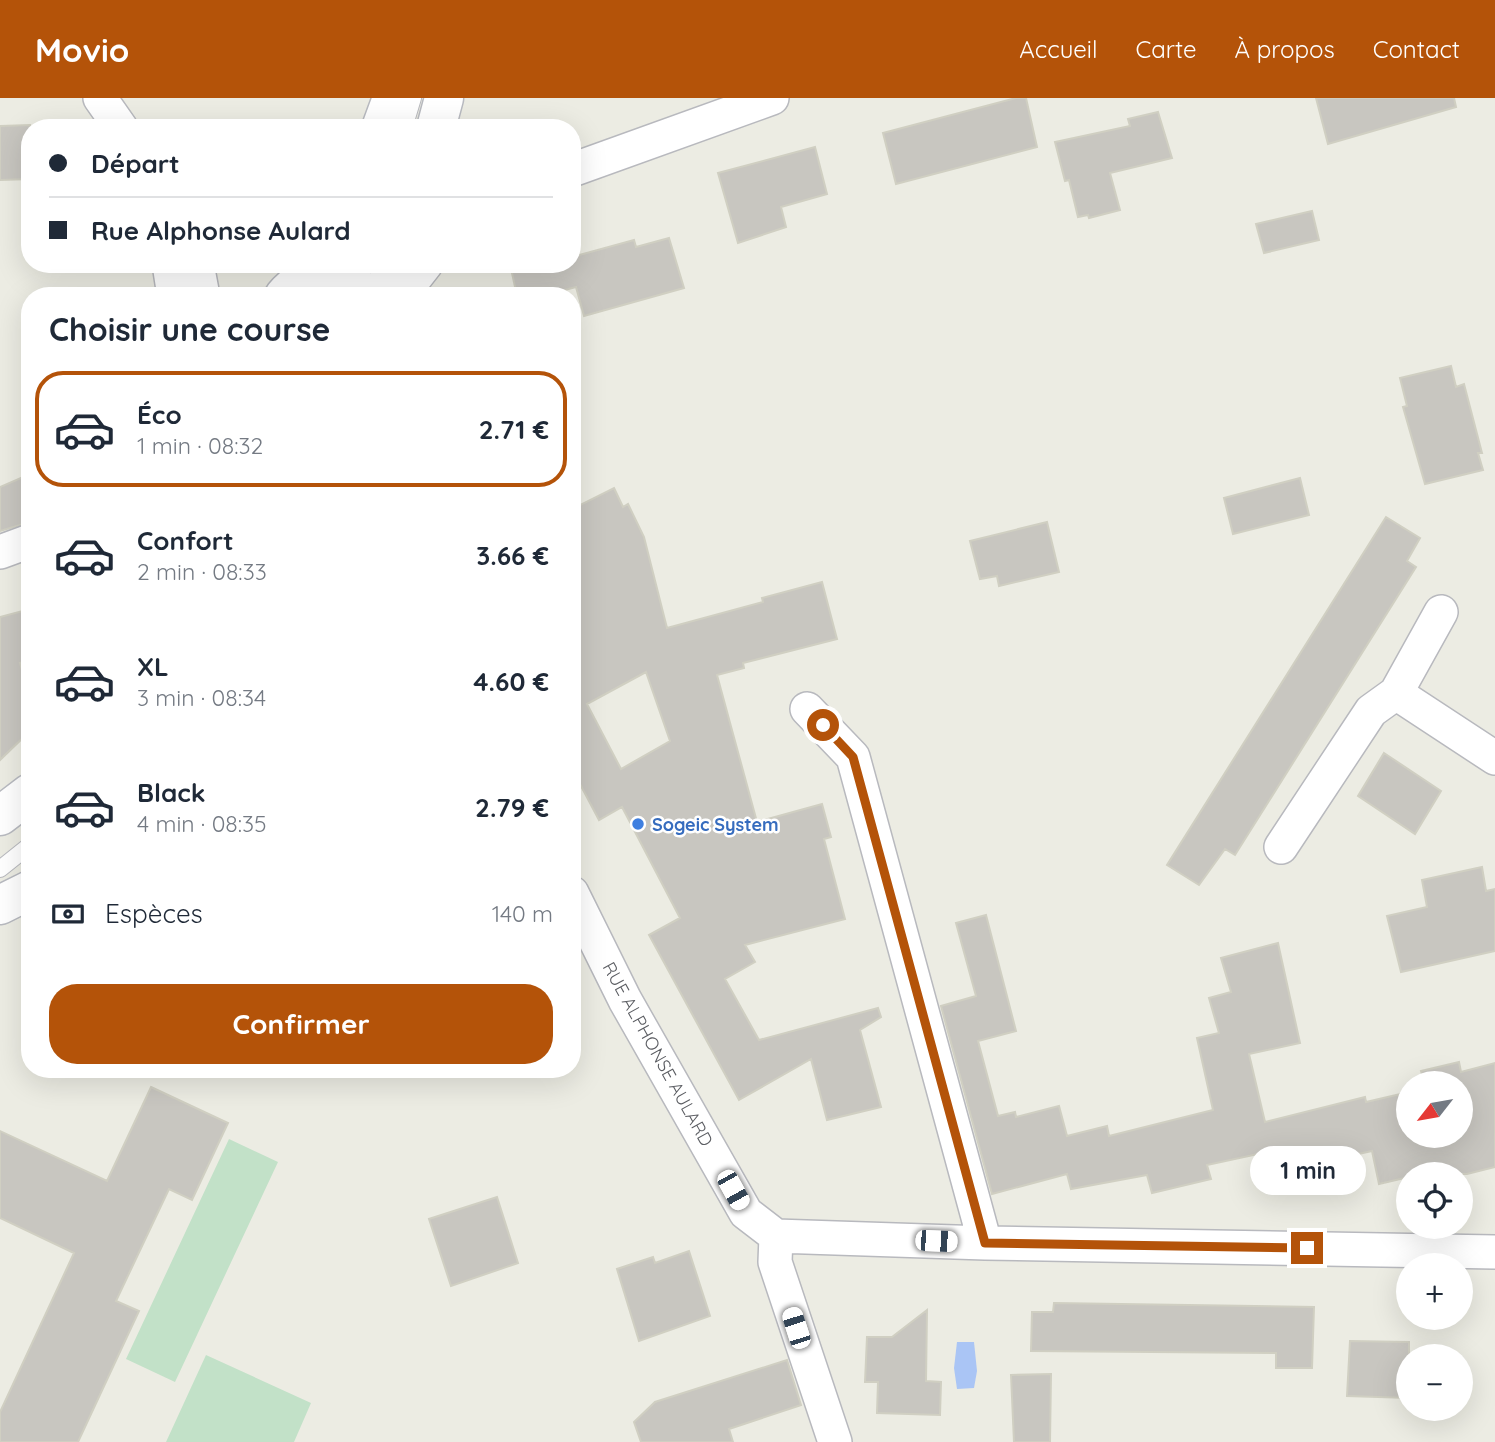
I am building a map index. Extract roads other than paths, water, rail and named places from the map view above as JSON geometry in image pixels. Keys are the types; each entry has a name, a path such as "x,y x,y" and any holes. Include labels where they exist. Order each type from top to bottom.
{"main road":[{"path":"384,119 392,98"},
{"path":"438,119 444,98"},
{"path":"292,287 294,284 363,282"},
{"path":"0,816 21,800"},
{"path":"0,905 9,871"}],"street":[{"path":"100,98 115,119"},
{"path":"581,167 772,98"},
{"path":"363,282 394,273"},
{"path":"0,552 21,544"},
{"path":"1281,847 1371,711 1396,693 1441,612"},
{"path":"1396,693 1495,758"},
{"path":"807,709 853,757 985,1243"},
{"name":"RUE ALPHONSE AULARD","path":"581,911 625,1000 746,1213 776,1236"},
{"path":"835,1442 775,1262 776,1236 985,1243 1495,1252"}],"lane":[{"path":"407,119 413,98"},
{"path":"9,871 21,856"}],"water":[{"path":"957,1342 974,1342 977,1371 974,1388 957,1389 954,1368"}],"place":[{"name":"Sogeic System","path":"638,824"}]}
